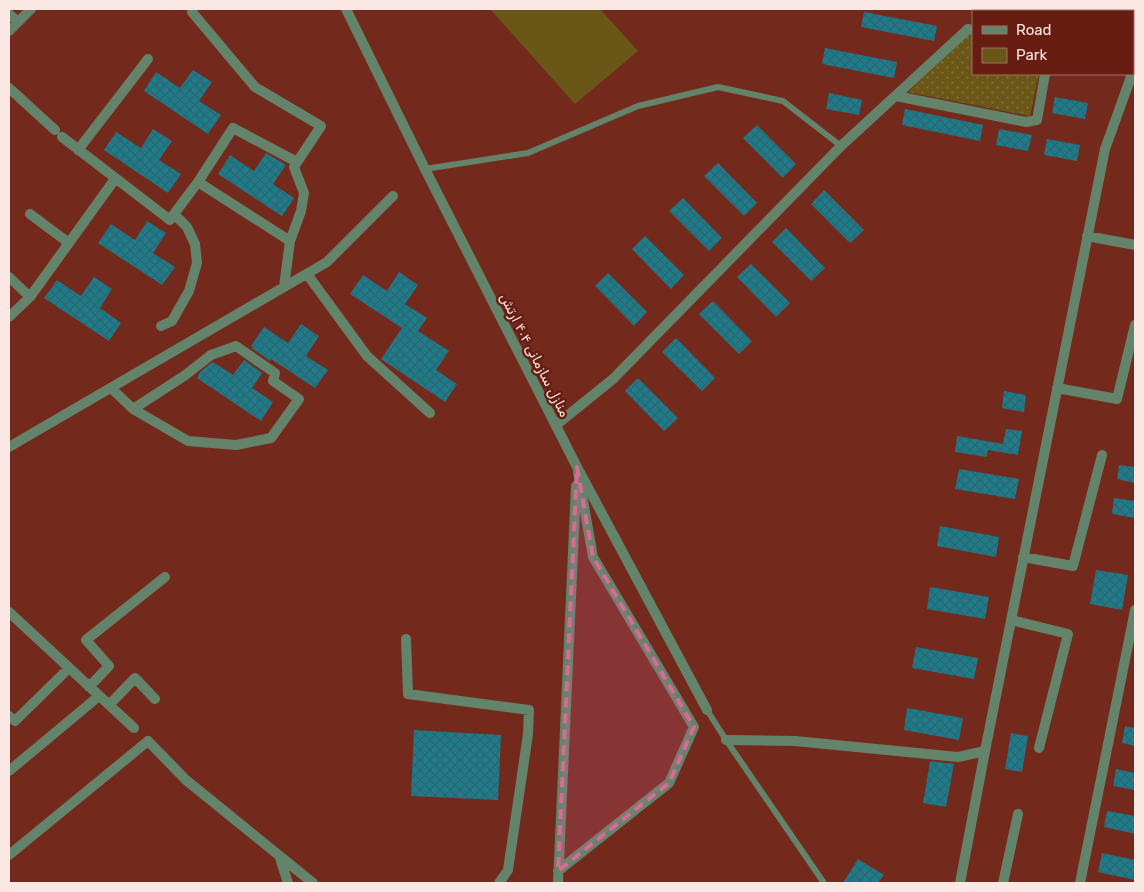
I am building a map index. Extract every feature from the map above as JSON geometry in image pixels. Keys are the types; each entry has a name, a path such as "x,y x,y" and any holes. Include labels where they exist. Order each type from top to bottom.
{"street":[{"path":"9,31 31,9"},
{"name":"منازل سازمانی ۴۰۴ ارتش","path":"346,9 577,468 707,710"},
{"path":"192,12 255,87 320,126 294,167 304,193 301,211 290,241 284,287"},
{"path":"9,14 18,22"},
{"path":"556,425 613,380 841,146 968,29 972,30"},
{"path":"78,150 148,59"},
{"path":"896,96 1026,122 1036,120 1044,75"},
{"path":"960,883 1105,149 1131,75"},
{"path":"9,88 78,150 170,220 198,182 233,128 297,162"},
{"path":"9,317 30,297 116,179"},
{"path":"198,182 290,241"},
{"path":"9,446 327,262 393,196"},
{"path":"30,214 69,243"},
{"path":"161,326 172,322 189,291 197,262 195,244 188,227 174,214"},
{"path":"1087,236 1135,245"},
{"path":"307,274 368,356 430,412"},
{"path":"9,277 30,297"},
{"path":"1057,388 1117,400 1135,325"},
{"path":"111,388 133,409 188,441 236,445 271,438 300,399 272,381 275,373 236,346 211,355 184,376 133,409"},
{"path":"1023,557 1073,566 1102,455"},
{"path":"558,871 669,783 694,727 593,557 577,468"},
{"path":"558,883 577,468"},
{"path":"89,687 109,666 86,640 165,577"},
{"path":"1080,883 1135,610"},
{"path":"9,612 134,728"},
{"path":"1011,620 1068,634 1039,748"},
{"path":"406,639 408,694 529,710 528,734 508,870 499,883"},
{"path":"9,716 14,721 69,668"},
{"path":"109,705 135,678 155,699"},
{"path":"9,771 99,696"},
{"path":"726,740 795,741 958,757 985,751"},
{"path":"9,855 148,741 186,780 313,883"},
{"path":"1003,883 1018,814"},
{"path":"280,857 288,883"}],"lane":[{"path":"425,169 528,153 638,106 718,87 783,101 841,146"},
{"path":"707,710 824,883"}],"highlighted area":[{"path":"577,467 593,557 694,727 669,783 558,871 566,712"}],"green space":[{"path":"490,9 600,9 638,51 575,104"},
{"path":"969,34 972,35 972,75 1039,75 1030,116 908,92"}],"building":[{"path":"864,12 937,26 934,41 861,27"},
{"path":"825,48 897,62 894,78 822,64"},
{"path":"193,70 212,82 199,101 221,115 208,134 144,91 156,72 180,88"},
{"path":"829,93 862,100 859,115 826,109"},
{"path":"1055,97 1088,103 1085,119 1052,113"},
{"path":"905,109 983,125 980,141 902,125"},
{"path":"757,125 796,164 783,178 743,138"},
{"path":"153,129 172,141 159,160 181,174 168,193 104,150 116,132 141,148"},
{"path":"999,129 1032,135 1028,151 996,145"},
{"path":"1047,139 1080,145 1077,161 1044,155"},
{"path":"266,153 286,165 273,184 294,198 282,216 218,174 230,155 254,171"},
{"path":"718,163 757,203 744,216 704,176"},
{"path":"824,190 864,230 850,243 811,204"},
{"path":"683,198 722,238 709,251 669,211"},
{"path":"147,221 166,233 153,253 175,267 162,285 98,243 111,224 135,240"},
{"path":"786,228 825,268 811,281 772,242"},
{"path":"645,236 684,275 671,289 632,249"},
{"path":"751,264 790,303 776,317 737,277"},
{"path":"399,272 418,285 405,304 427,318 418,331 449,351 436,370 457,384 445,402 381,359 402,328 350,294 363,275 387,291"},
{"path":"608,273 647,312 634,326 595,286"},
{"path":"94,277 112,289 100,308 121,323 109,341 44,298 57,280 81,296"},
{"path":"713,301 752,341 739,354 699,314"},
{"path":"301,324 319,336 306,356 328,370 315,388 271,359 270,361 251,346 264,327 288,343"},
{"path":"676,338 715,378 702,391 662,352"},
{"path":"244,360 262,373 252,388 273,402 261,421 197,378 201,371 213,362 233,375"},
{"path":"638,378 678,418 664,431 625,391"},
{"path":"1004,391 1026,395 1024,412 1002,408"},
{"path":"1006,429 1022,431 1018,455 988,450 987,457 955,452 957,436 1003,444"},
{"path":"1119,465 1135,467 1135,483 1117,479"},
{"path":"959,469 1019,479 1015,499 955,489"},
{"path":"1114,498 1135,501 1135,518 1112,514"},
{"path":"940,526 999,537 996,557 937,546"},
{"path":"1096,570 1128,575 1122,610 1090,604"},
{"path":"930,587 989,597 985,619 927,609"},
{"path":"916,647 978,658 974,679 912,668"},
{"path":"907,708 963,718 959,740 904,730"},
{"path":"1125,726 1135,728 1135,746 1122,743"},
{"path":"414,730 501,735 498,800 411,796"},
{"path":"1011,733 1028,736 1022,772 1005,769"},
{"path":"930,761 954,764 946,807 923,803"},
{"path":"1116,769 1135,773 1135,790 1113,786"},
{"path":"1107,811 1135,816 1135,834 1104,827"},
{"path":"1102,853 1135,860 1135,880 1098,872"},
{"path":"858,859 884,875 878,883 843,883"}]}
